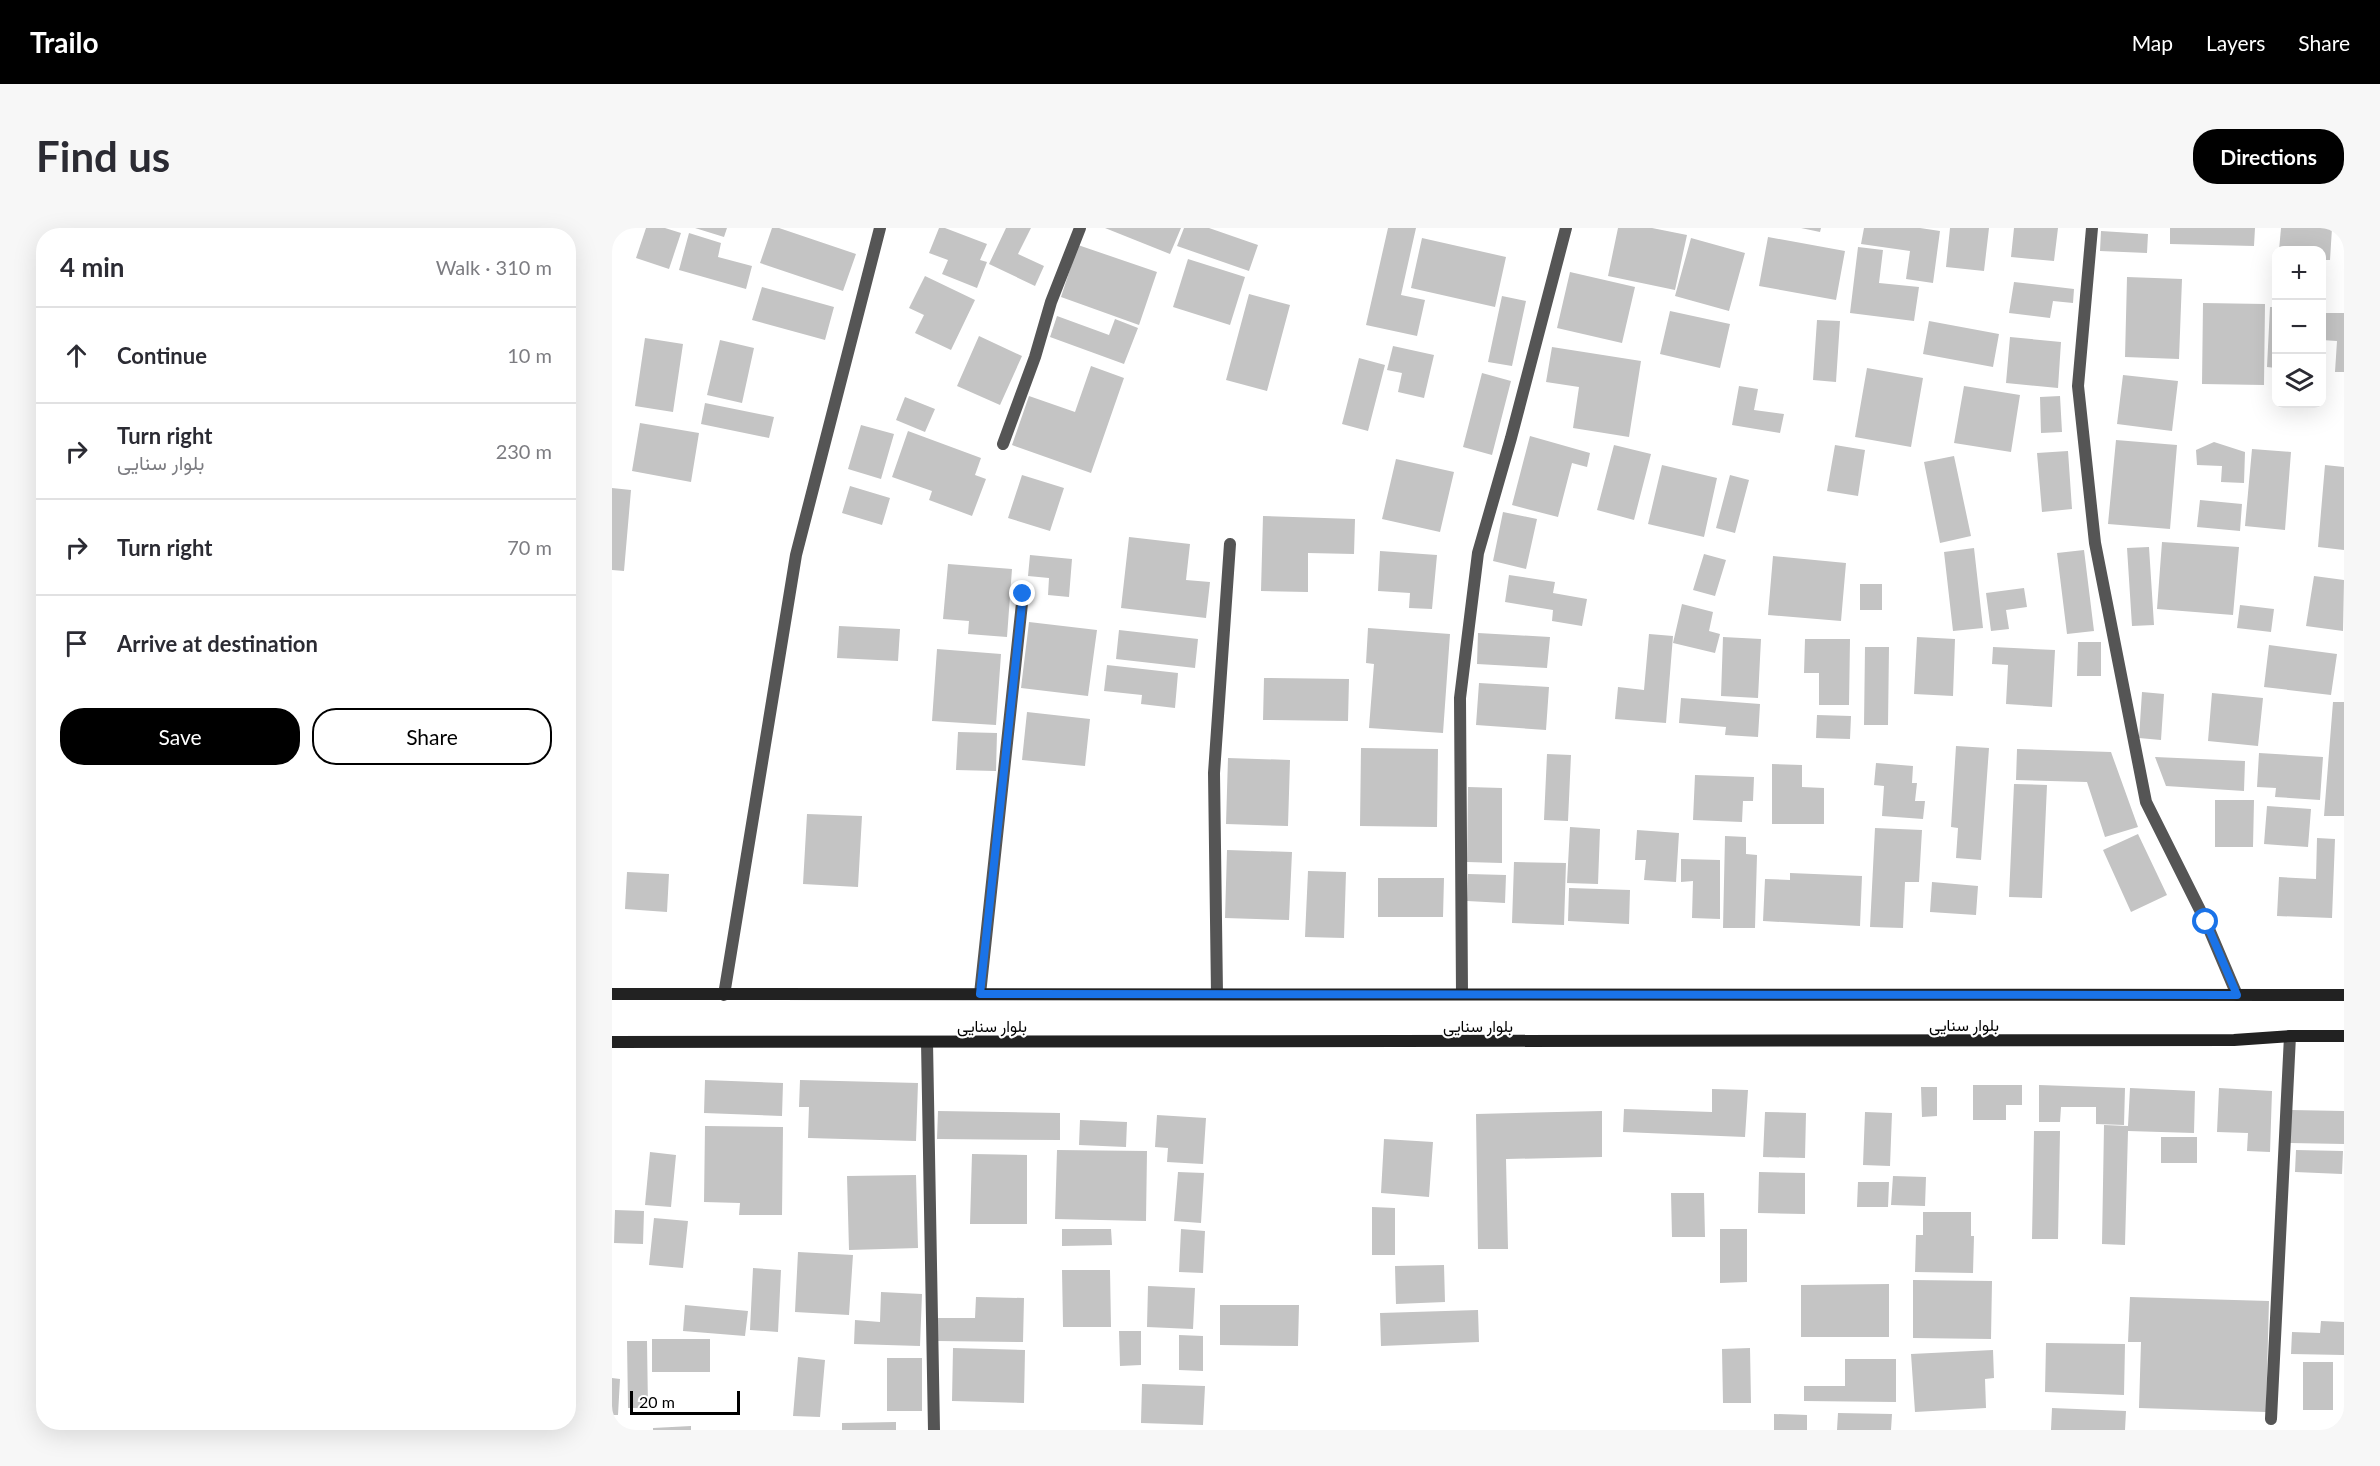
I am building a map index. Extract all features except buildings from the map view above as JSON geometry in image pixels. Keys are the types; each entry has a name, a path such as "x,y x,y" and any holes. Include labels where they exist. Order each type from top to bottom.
{"main road":[{"name":"بلوار سنایی","path":"612,994 2344,995"},
{"name":"بلوار سنایی","path":"612,1042 2234,1040 2290,1036 2344,1036"}],"street":[{"path":"724,994 796,555 880,228"},
{"path":"1003,444 1035,357 1051,302 1080,228"},
{"path":"1462,993 1460,698 1478,553 1566,228"},
{"path":"2092,228 2078,386 2095,543 2146,801 2206,922 2237,995"},
{"path":"1217,994 1214,772 1230,544"},
{"path":"980,994 1023,594"},
{"path":"2271,1419 2290,1036"},
{"path":"927,1042 934,1430"}],"route":[{"path":"1023,594 980,994 2237,995 2206,922"}]}
